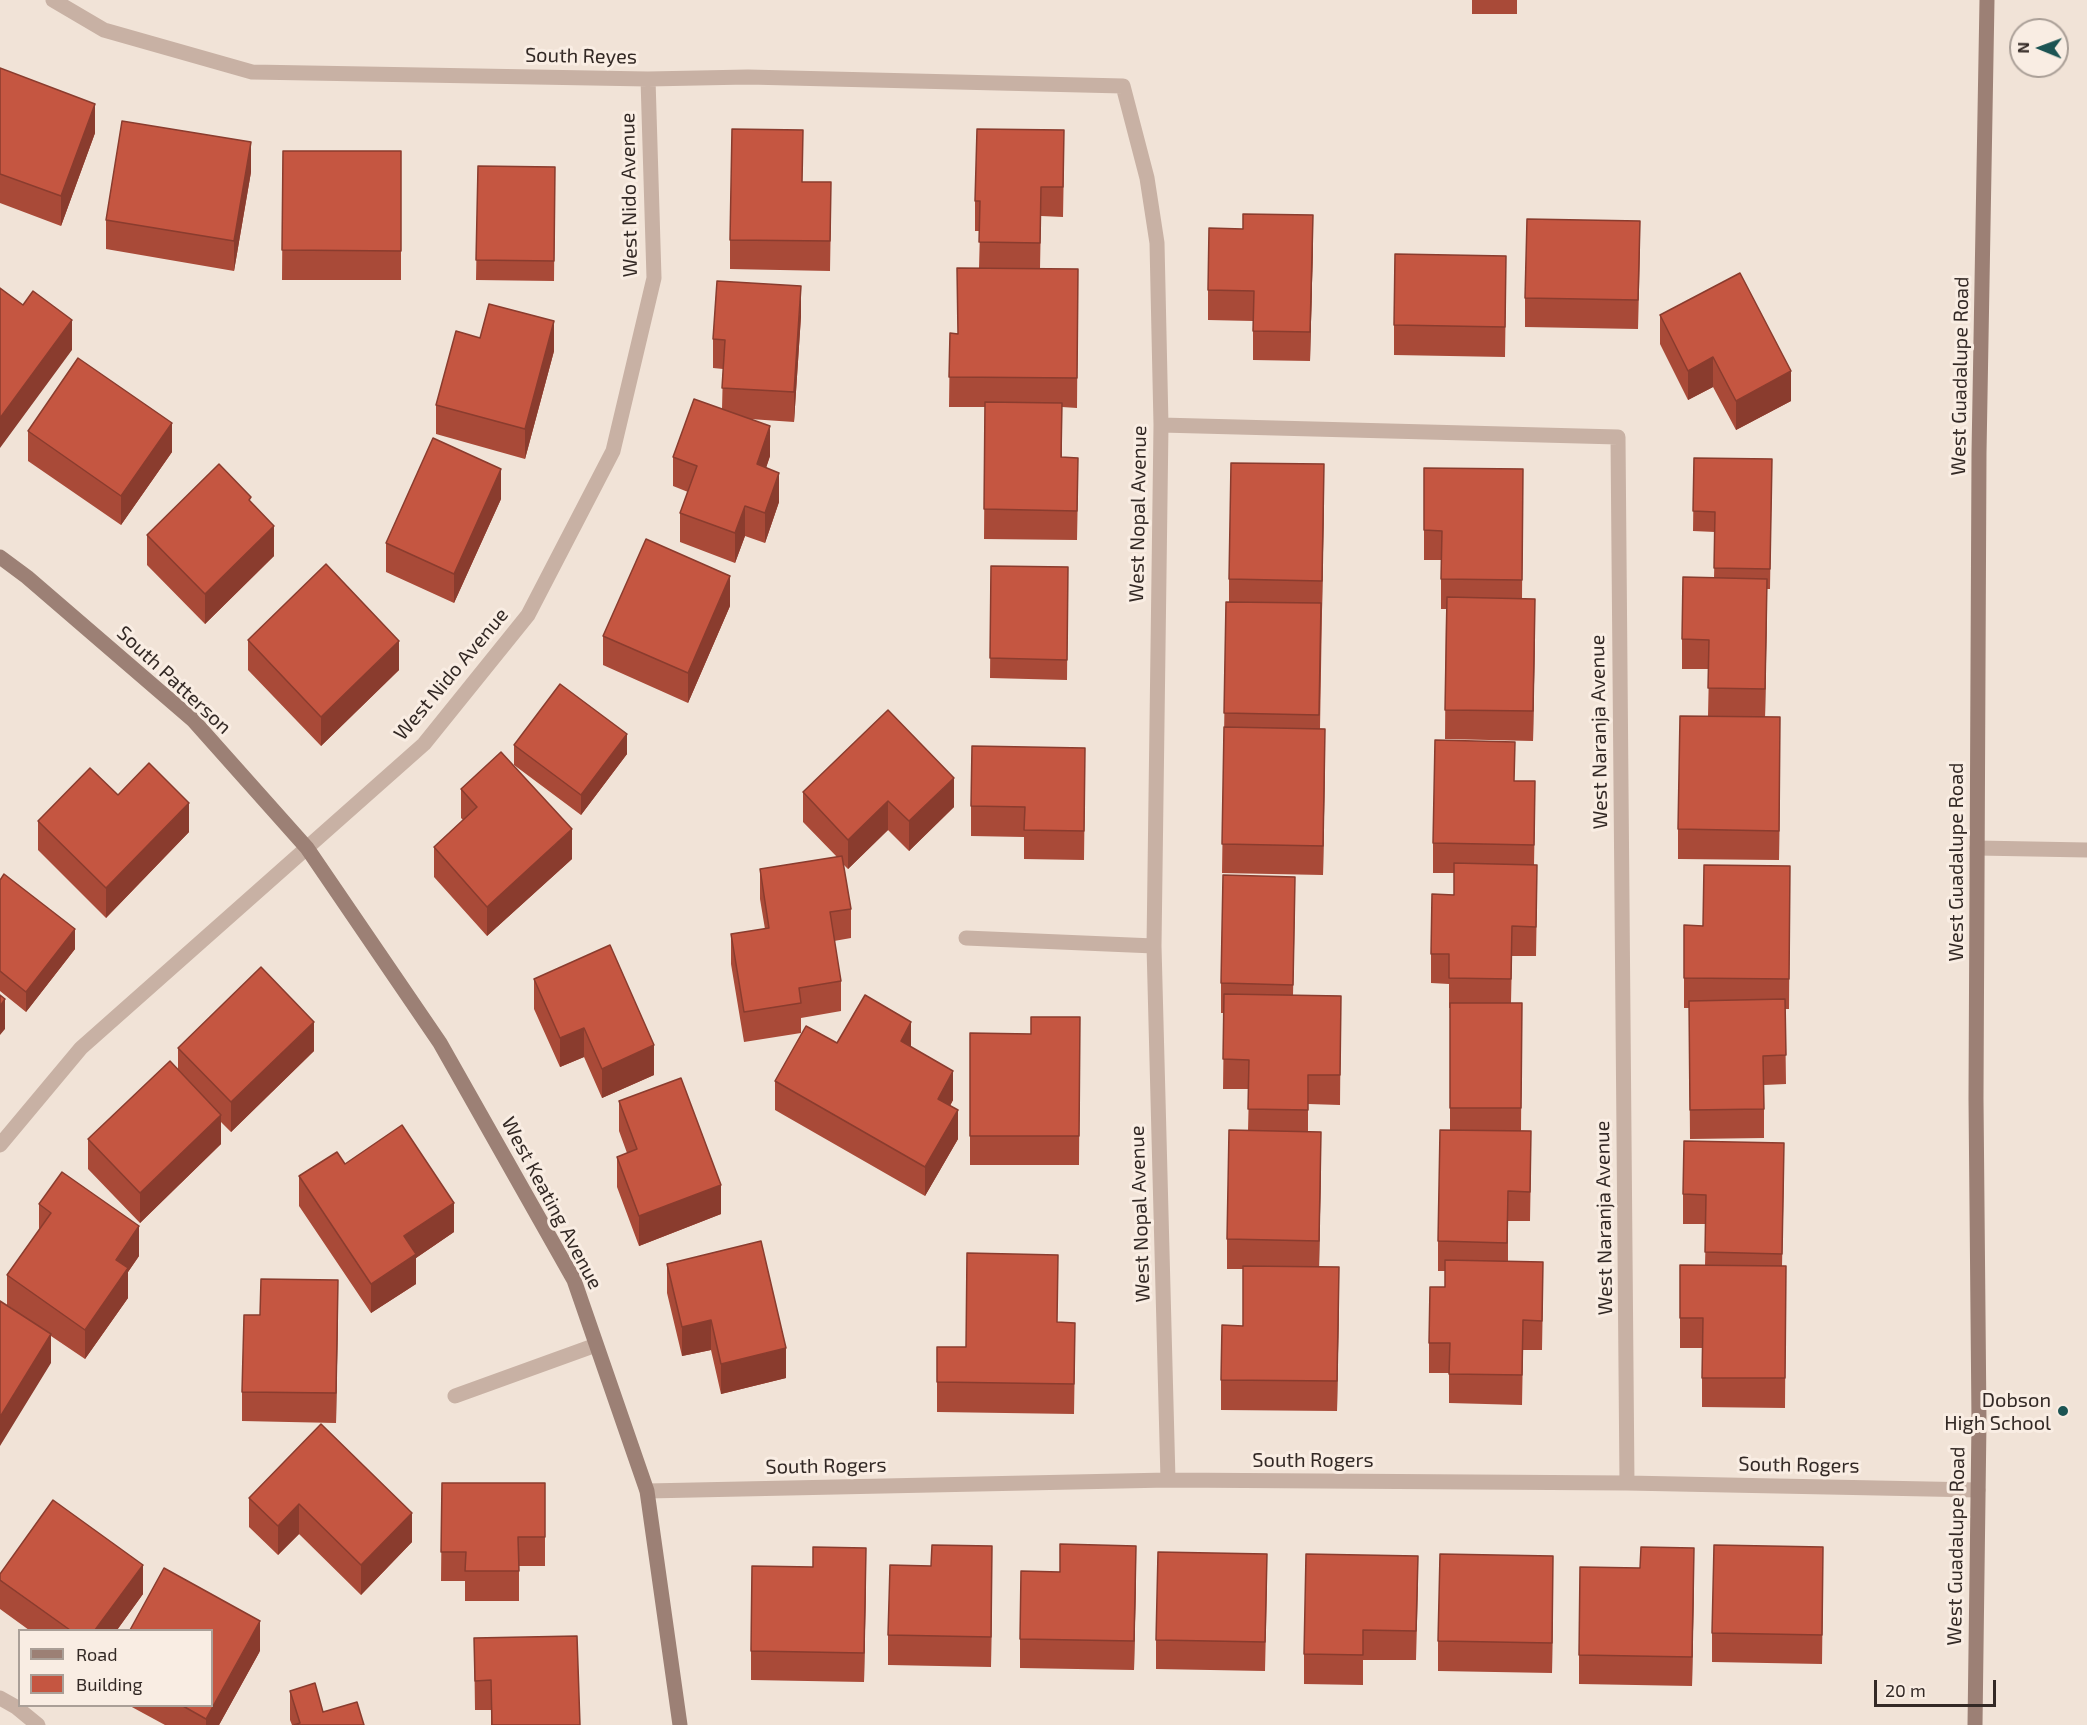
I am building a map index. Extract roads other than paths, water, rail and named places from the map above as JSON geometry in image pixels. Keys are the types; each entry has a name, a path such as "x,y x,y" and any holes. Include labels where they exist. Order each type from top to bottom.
{"main road":[{"name":"West Guadalupe Road","path":"1975,1725 1978,1490 1979,453 1988,0"},
{"name":"South Patterson","path":"0,557 27,577 193,720 307,848"},
{"name":"West Keating Avenue","path":"307,848 440,1043 574,1280 647,1491 680,1725"}],"street":[{"name":"South Reyes","path":"53,0 104,30 252,72 648,79 748,77 1123,86"},
{"name":"West Nido Avenue","path":"0,1145 81,1048 424,744 528,615 613,451 654,278 648,79"},
{"name":"West Nopal Avenue","path":"1123,86 1147,178 1157,243 1161,425 1154,946 1168,1480"},
{"name":"West Naranja Avenue","path":"1161,425 1618,437 1627,1483"},
{"path":"1977,848 2087,850"},
{"path":"966,938 1154,946"},
{"path":"455,1396 596,1345"},
{"name":"South Rogers","path":"647,1491 1168,1480 1627,1483 1978,1490"},
{"path":"0,1698 16,1707 38,1725"}],"place":[{"name":"Dobson High School","path":"2063,1411"}]}
